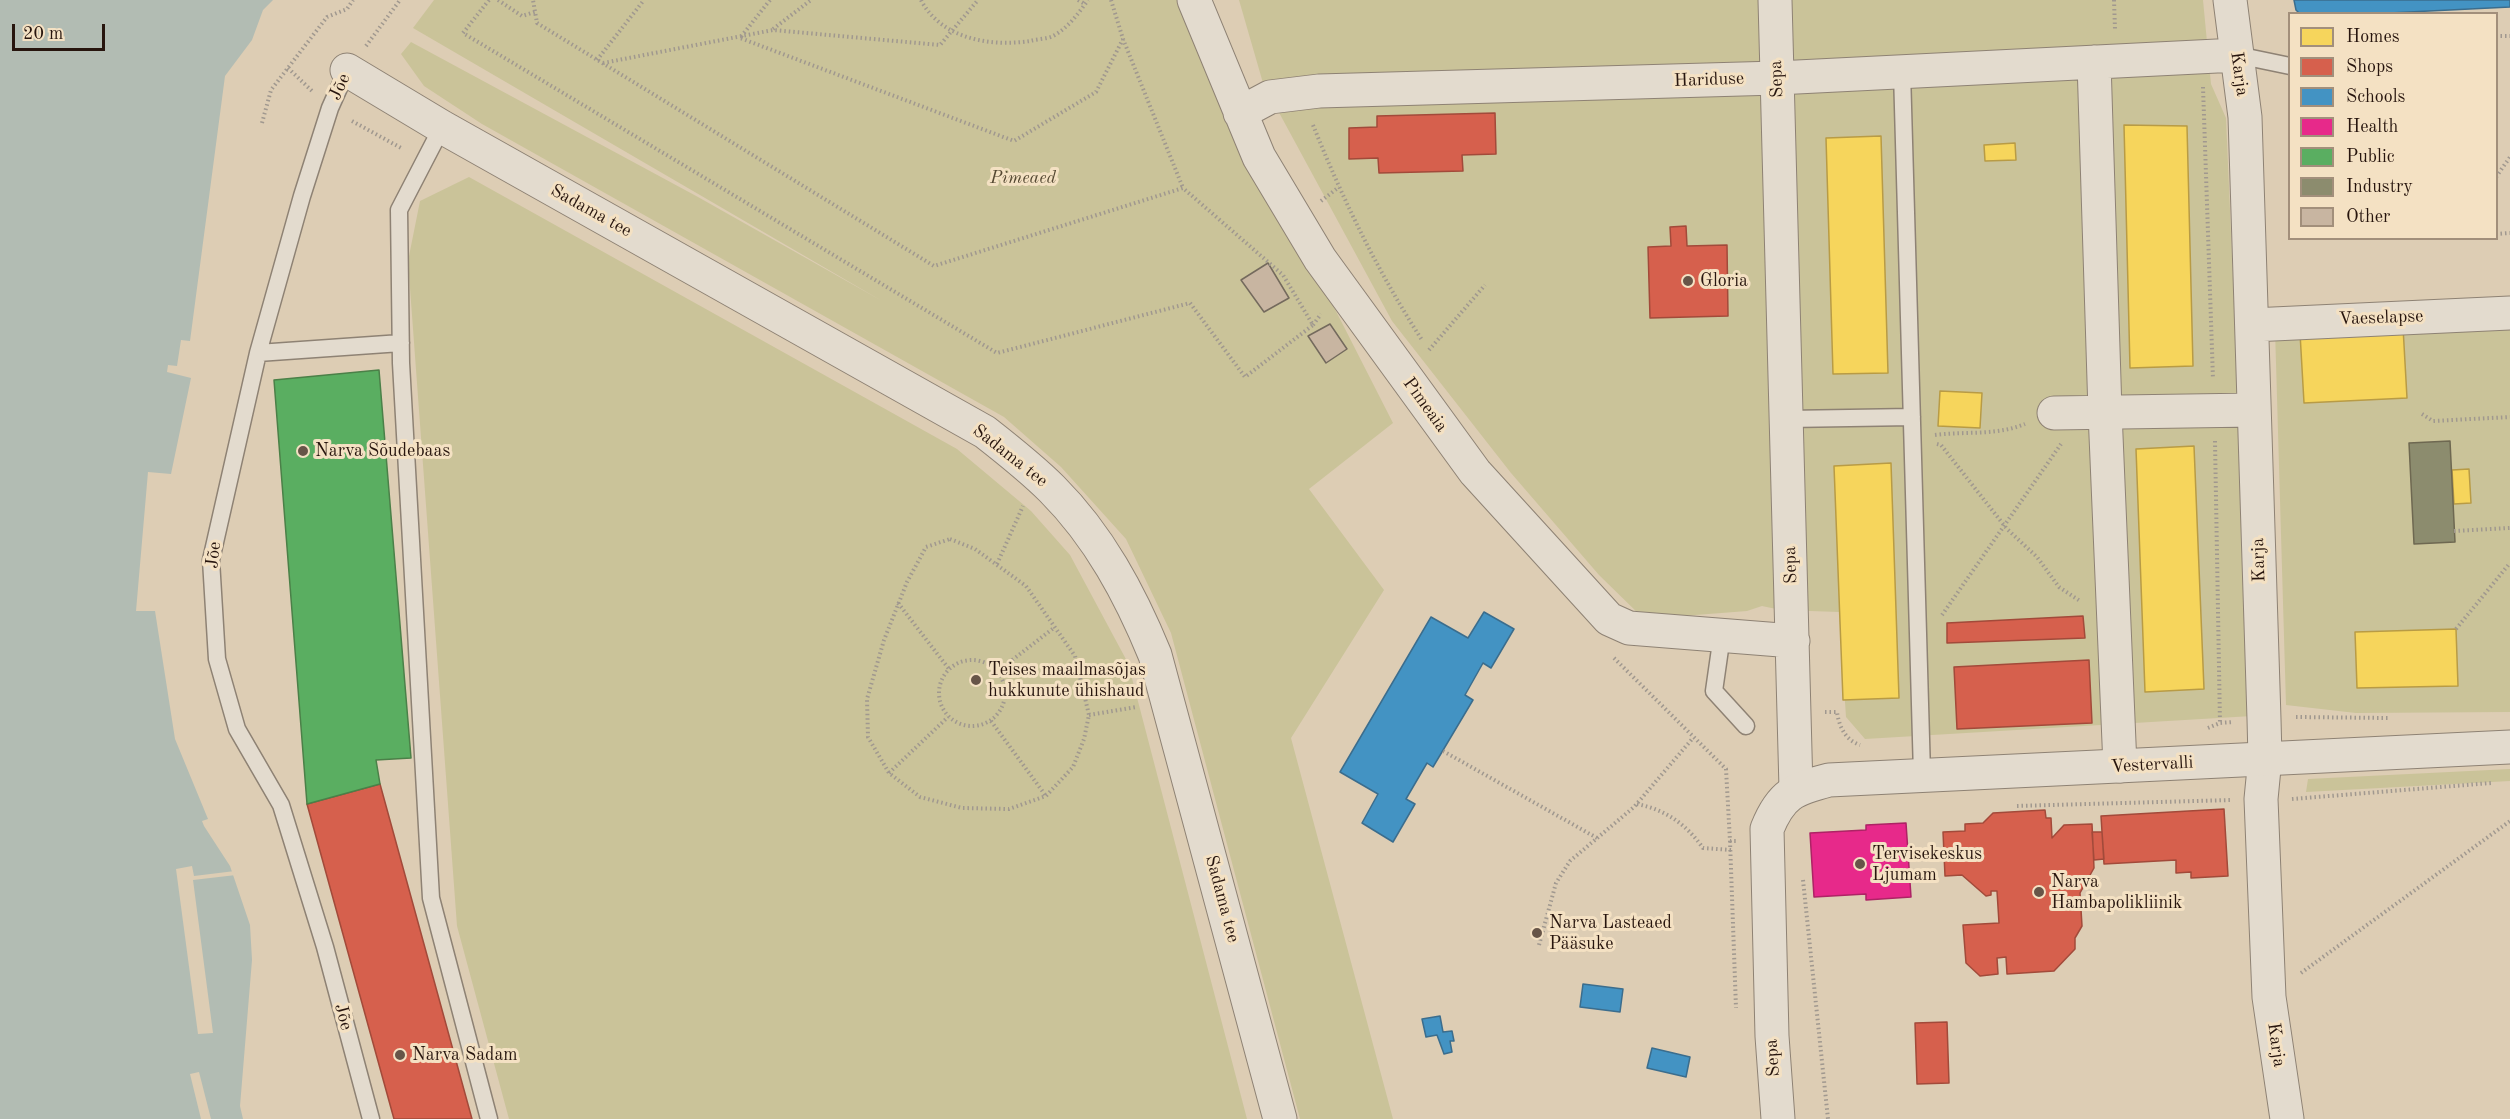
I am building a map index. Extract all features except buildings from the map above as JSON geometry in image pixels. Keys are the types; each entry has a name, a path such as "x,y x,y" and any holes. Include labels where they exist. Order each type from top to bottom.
{"street":[{"name":"Pimeaia","path":"1194,0 1259,157 1326,268 1475,472 1578,587 1609,619 1629,628 1793,641"},
{"name":"Sepa","path":"1775,0 1796,789 1783,799 1774,812 1767,829 1772,1036 1778,1119"},
{"name":"Karja","path":"2229,0 2245,117 2265,758 2261,799 2269,997 2287,1119"},
{"name":"Hariduse","path":"1239,112 1270,97 1319,91 1777,78 2236,55"},
{"path":"2094,62 2081,413 2113,615 2120,766"},
{"name":"Sadama tee","path":"347,70 442,127 985,432 1053,489 1106,557 1126,591 1155,655 1280,1119"},
{"name":"Vaeselapse","path":"2252,325 2510,313"},
{"path":"2081,413 2254,410"},
{"name":"Vestervalli","path":"1796,789 1829,780 1922,774 2510,747"}],"lane":[{"name":"Hariduse","path":"2236,55 2283,67 2288,66"},
{"name":"Jõe","path":"347,70 330,108 302,196 258,353 211,560 217,660 237,729 281,805 325,946 371,1119"},
{"path":"1902,72 1922,774"},
{"path":"442,127 399,210 400,343 431,898 489,1119"},
{"path":"258,353 400,343"},
{"path":"1787,419 1912,417"},
{"path":"1722,635 1714,691 1746,726"}],"path":[{"path":"262,123 271,90 327,17 347,9 353,0"},
{"name":"Jõe","path":"347,70 400,0"},
{"path":"489,0 463,33 997,353 1190,303 1245,376 1313,325 1283,275 1183,188 1123,39 1110,0"},
{"path":"498,0 522,16 535,12"},
{"path":"533,0 537,23 934,267 1183,188"},
{"path":"597,60 644,0"},
{"path":"740,38 770,0"},
{"path":"773,30 811,0"},
{"path":"921,0 937,21 960,36 988,42 1019,42 1052,37 1073,20 1087,2 1078,0"},
{"path":"603,63 773,30 940,45 978,0"},
{"path":"740,38 1014,141 1096,92 1123,39"},
{"path":"288,68 330,108 424,161"},
{"path":"1301,94 1332,173 1360,232 1400,305 1432,356"},
{"path":"2498,174 2510,157"},
{"path":"1428,350 1485,285"},
{"path":"1913,438 1948,433 1984,434 2081,413"},
{"path":"1918,650 2081,413"},
{"path":"2422,414 2433,421 2510,417"},
{"path":"1913,438 1941,445 2005,525 2037,557 2059,587 2094,608 2104,603 2113,615"},
{"path":"997,564 1025,502"},
{"path":"2454,531 2510,528"},
{"path":"950,539 975,549 1026,586 1075,656 1089,715 1084,739 1073,767 1046,796 1009,809 962,808 920,797 890,773 868,737 867,699 884,640 898,603 926,547 950,539"},
{"path":"2456,629 2510,563"},
{"path":"898,603 949,669"},
{"path":"998,671 1055,627"},
{"path":"980,660 998,671 1004,681 1006,692 1004,704 999,714 991,722 969,727 958,724 948,717 939,698 939,687 949,669 958,662 980,660"},
{"path":"1089,715 1139,706"},
{"path":"890,773 948,717"},
{"path":"991,722 1046,796"},
{"path":"1539,945 1556,883 1570,861 1637,804 1693,738"},
{"path":"1443,751 1597,838"},
{"path":"2006,806 2297,799 2498,782"},
{"path":"1637,804 1652,807 1672,817 1689,829 1703,848 1731,850"},
{"path":"2269,997 2510,821"},
{"path":"1802,876 1828,1119"}],"green space":[{"name":"Pimeaed","path":"434,0 1184,0 1289,219 1393,423 1309,489 1384,590 1291,738 1393,1119 1300,1119 1171,633 1126,539 1061,467 1004,417 482,124 424,86 401,54 411,42 698,197 882,301 413,28"},
{"path":"1239,0 2203,0 2211,84 2226,118 2252,716 1865,739 1846,717 1839,612 1781,610 1762,606 1747,611 1644,619 1599,575 1511,473 1392,321 1263,83"},
{"path":"469,177 957,449 1031,511 1070,555 1128,663 1247,1119 509,1119 457,926 408,261 420,201"},
{"path":"2510,323 2510,712 2356,713 2286,705 2275,329"},
{"path":"2510,769 2510,781 2306,792 2308,779"}],"shaded area":[{"path":"0,0 273,0 263,10 252,40 225,76 190,341 181,340 177,366 168,365 167,372 191,378 171,474 148,472 136,611 155,611 175,739 208,819 202,821 204,826 230,866 250,925 252,960 240,1106 243,1119 0,1119"}],"pier":[{"path":"192,866 194,876 235,871 236,875 193,880 213,1033 198,1034 176,869"},
{"path":"199,1072 211,1119 201,1119 190,1074"}],"place":[{"name":"Gloria","path":"1688,281"},
{"name":"Narva Sõudebaas","path":"303,451"},
{"name":"Teises maailmasõjas hukkunute ühishaud","path":"976,680"},
{"name":"Tervisekeskus Ljumam","path":"1860,864"},
{"name":"Narva Hambapolikliinik","path":"2039,892"},
{"name":"Narva Lasteaed Pääsuke","path":"1537,933"},
{"name":"Narva Sadam","path":"400,1055"}]}
